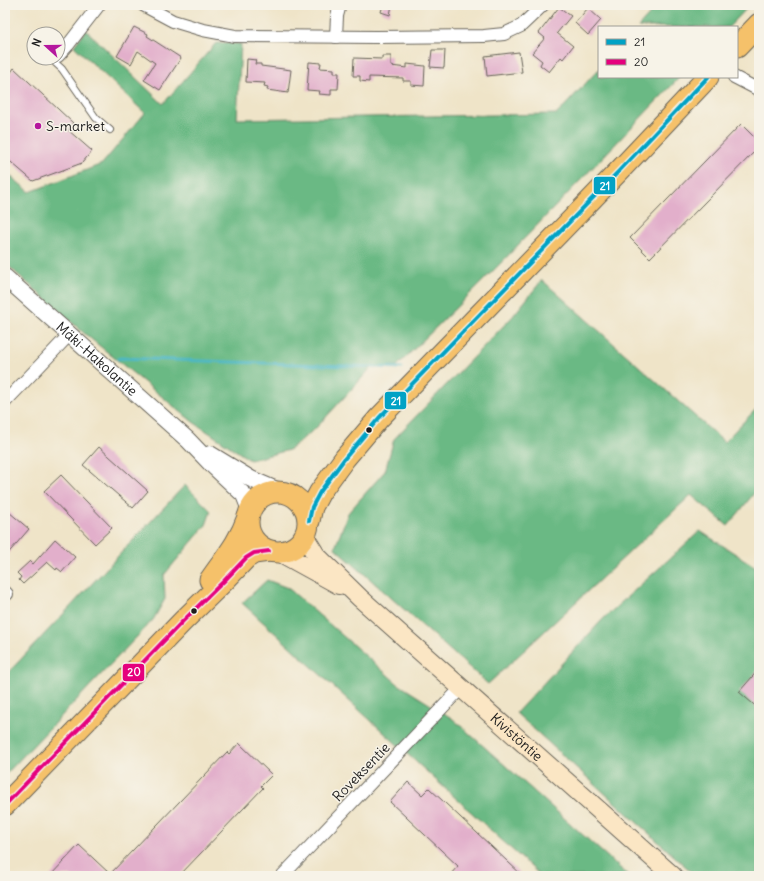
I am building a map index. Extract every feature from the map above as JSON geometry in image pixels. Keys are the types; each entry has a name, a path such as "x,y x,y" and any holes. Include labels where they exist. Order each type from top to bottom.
{"highway":[{"path":"738,46 759,24"},
{"path":"5,805 246,558 254,553 287,551 294,548 307,529 312,507 320,492 345,458 372,427 396,400 619,171 707,78"},
{"path":"285,493 306,485 372,427"},
{"path":"183,621 242,534 249,514 258,498 271,492 285,493 298,499 304,505 307,513 307,529"},
{"path":"249,514 248,526 250,534 255,542 274,552"}],"main road":[{"name":"Kivistöntie","path":"307,529 316,555 360,598 673,876"},
{"name":"Kivistöntie","path":"274,552 360,598"}],"street":[{"path":"66,47 99,5"},
{"path":"143,5 173,21 203,30 235,36 484,36 504,34 521,26 542,5"},
{"path":"336,36 337,16 340,5"},
{"path":"736,78 759,90"},
{"name":"Mäki-Hakolantie","path":"5,277 188,440 244,495 249,514"},
{"path":"5,402 70,334"},
{"name":"Mäki-Hakolantie","path":"188,440 251,480 285,493"},
{"name":"Roveksentie","path":"282,876 462,688"}],"lane":[{"path":"60,66 96,118 110,130"}],"green space":[{"path":"658,5 750,5 730,26 639,26"},
{"path":"86,30 163,104 216,43 241,44 237,119 557,114 598,70 598,78 679,78 495,269 397,366 372,367 317,427 289,450 250,460 193,422 85,334 5,263 5,172 30,192 102,164 145,113 74,46"},
{"path":"542,280 724,442 759,406 759,487 728,526 691,495 488,684 335,548 348,513 385,471 394,439 513,316"},
{"path":"185,485 211,511 206,525 164,575 165,599 153,620 5,775 5,676"},
{"path":"700,531 759,569 759,876 696,876 516,713 603,619"},
{"path":"267,580 288,588 398,684 453,719 629,876 541,876 242,603"}],"building":[{"path":"383,5 392,5 390,15 381,12"},
{"path":"559,7 571,16 557,33 573,46 563,59 561,57 549,72 540,65 542,61 532,53 545,38 539,33"},
{"path":"588,8 601,20 588,35 575,23"},
{"path":"134,27 148,34 147,36 181,58 160,90 144,80 155,63 138,51 131,64 117,56"},
{"path":"432,50 445,50 444,68 430,67"},
{"path":"519,52 522,72 487,76 485,56"},
{"path":"382,56 391,56 391,66 407,68 407,64 425,66 424,86 411,85 411,81 403,81 403,78 369,77 369,82 360,81 360,76 353,76 354,58 382,59"},
{"path":"247,59 256,60 255,64 261,64 261,66 291,70 288,93 267,90 268,87 264,86 265,83 246,82"},
{"path":"309,62 321,63 320,68 334,69 334,73 339,73 338,89 331,89 331,95 319,94 320,91 307,90"},
{"name":"S-market","path":"14,68 73,123 68,130 92,151 82,163 33,181 5,157 5,81"},
{"path":"741,124 759,142 759,147 650,258 630,238"},
{"path":"99,447 148,491 133,508 83,465"},
{"path":"61,475 112,528 95,544 44,491"},
{"path":"9,512 29,529 5,557 5,516"},
{"path":"55,539 75,557 62,572 57,568 56,570 47,562 23,584 19,580 21,577 17,573 30,561 33,564"},
{"path":"759,669 759,709 739,692"},
{"path":"239,743 272,775 261,786 263,788 179,876 50,876 79,845 110,874 227,752 229,754"},
{"path":"408,782 422,795 429,788 523,876 449,876 458,866 390,802"}],"waterway":[{"path":"118,359 402,368"}],"transit line":[{"name":"21","path":"309,521 312,507 320,492 345,458 379,418 619,171 707,78"},
{"name":"20","path":"5,805 246,558 254,553 269,551"}],"place":[{"name":"S-market","path":"38,126"}]}
